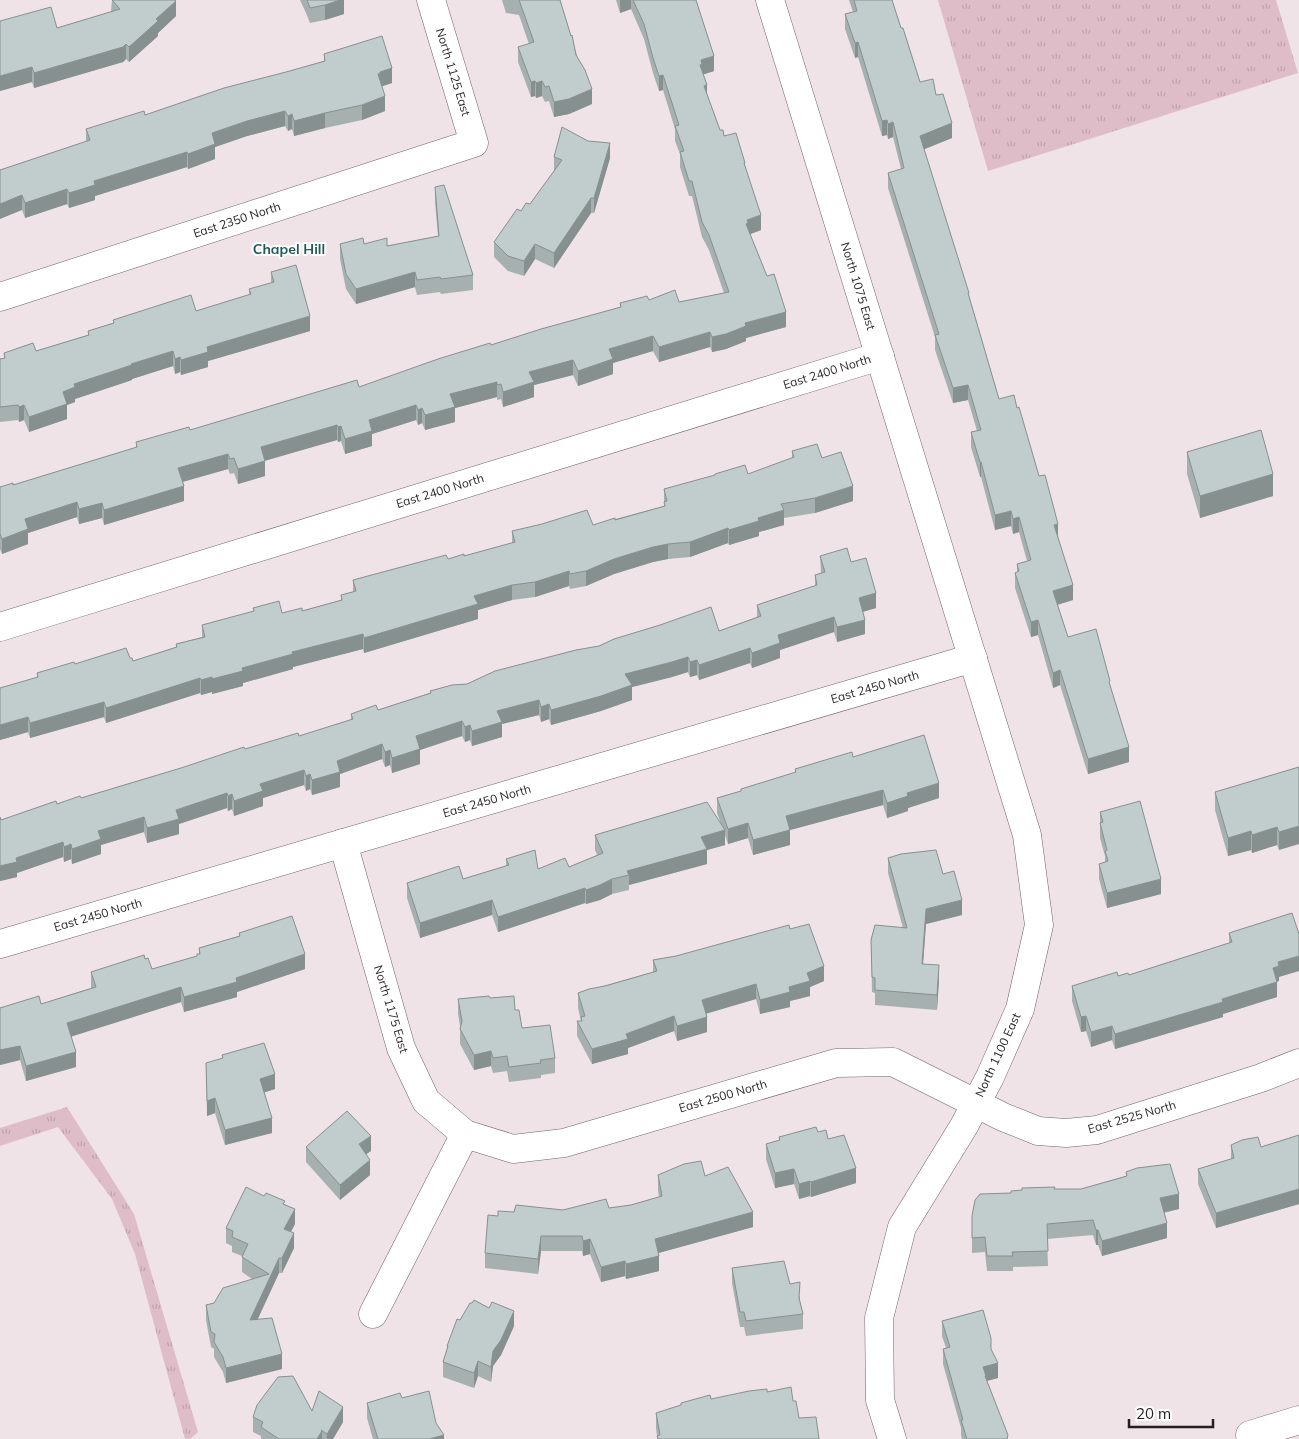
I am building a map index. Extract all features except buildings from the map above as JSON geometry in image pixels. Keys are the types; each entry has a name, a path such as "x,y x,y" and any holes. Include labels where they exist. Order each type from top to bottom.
{"street":[{"name":"North 1125 East","path":"431,0 474,144"},
{"name":"North 1075 East","path":"770,0 973,658"},
{"name":"East 2350 North","path":"0,296 474,144"},
{"name":"East 2400 North","path":"0,626 880,356"},
{"name":"East 2450 North","path":"0,944 973,658"},
{"name":"North 1100 East","path":"892,1439 880,1400 879,1318 902,1227 964,1126 990,1077 1020,1009 1039,925 1027,835 973,658"},
{"name":"North 1175 East","path":"343,843 401,1048 426,1101 465,1134"},
{"name":"East 2500 North","path":"465,1134 513,1149 564,1143 836,1063 893,1062 976,1102"},
{"name":"East 2525 North","path":"976,1102 1003,1117 1038,1131 1066,1133 1097,1130 1261,1078 1299,1063"},
{"path":"373,1314 465,1134"},
{"path":"1250,1437 1299,1420"}],"green space":[{"path":"938,0 1276,0 1298,73 988,171"},
{"path":"67,1107 134,1214 198,1432 190,1439 185,1439 135,1254 112,1199 58,1127 0,1146 0,1128"}],"district":[{"name":"Chapel Hill","path":"289,249"}]}
